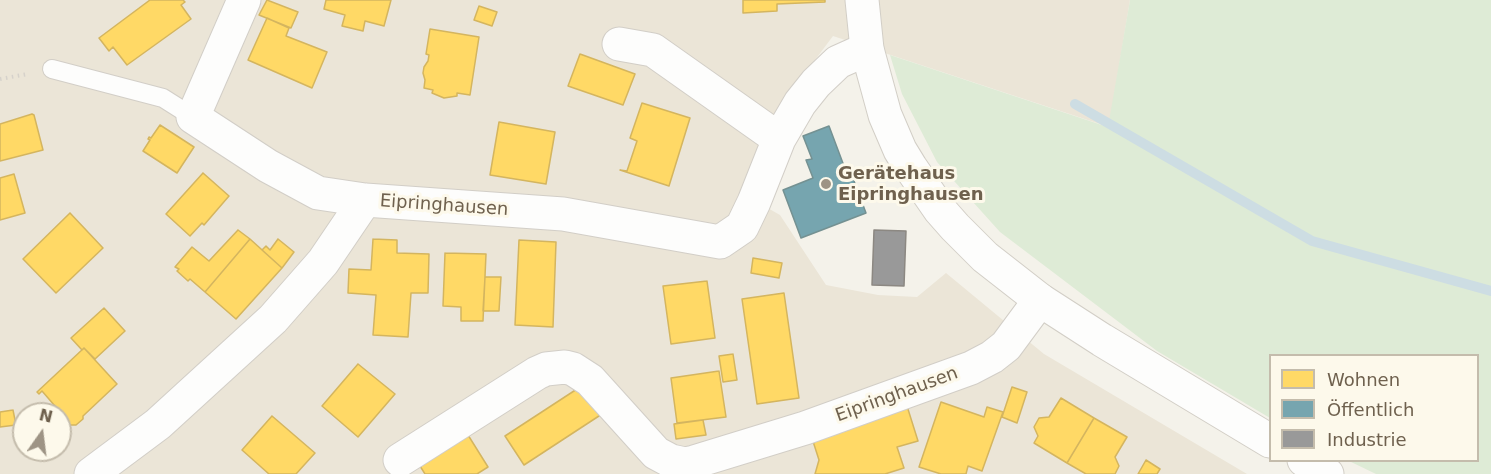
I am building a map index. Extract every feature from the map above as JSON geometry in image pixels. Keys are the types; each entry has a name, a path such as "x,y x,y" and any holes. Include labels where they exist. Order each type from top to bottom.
{"street":[{"path":"193,117 244,0"},
{"path":"862,0 867,48 885,115 900,150 925,189 955,227 985,257 1040,300 1269,440"},
{"path":"620,44 653,50 779,139"},
{"name":"Eipringhausen","path":"193,117 268,166 318,193 365,200 563,214 720,242 741,227 789,119 816,83 838,62 867,48"},
{"path":"91,474 158,424 273,319 323,262 365,200"},
{"name":"Eipringhausen","path":"400,460 537,372 564,367 573,369 590,380 664,459 678,463 694,462 805,428 971,369 1006,346 1040,300"},
{"path":"1307,462 1327,474"}],"lane":[{"path":"52,69 163,98 193,117"}],"shaded area":[{"path":"0,0 1130,0 1109,127 833,36 776,112 743,194 780,215 826,285 878,295 917,297 946,273 1044,354 1247,474 0,474"}],"green space":[{"path":"1130,0 1491,0 1491,474 1376,474 1351,462 1479,462 1479,354 1269,354 1269,417 1157,351 1000,232 937,162 902,94 890,55 1108,127"}],"building: Wohnen":[{"path":"150,0 183,0 185,2 181,5 191,19 127,65 113,47 109,51 99,38"},
{"path":"267,0 298,12 291,28 259,15"},
{"path":"326,0 391,0 384,26 365,21 363,31 342,26 345,15 324,9"},
{"path":"743,0 825,0 825,2 777,4 777,11 743,13"},
{"path":"479,6 497,12 492,26 474,20"},
{"path":"267,18 289,28 286,36 327,52 312,88 248,60"},
{"path":"430,29 479,37 470,95 457,93 457,96 444,98 432,93 433,90 424,88 423,73 429,55 426,54"},
{"path":"580,54 635,74 623,105 568,86"},
{"path":"642,103 690,118 669,186 620,170 627,171 637,141 630,138"},
{"path":"32,114 43,150 0,161 0,124"},
{"path":"499,122 555,132 546,184 490,175"},
{"path":"160,125 194,147 177,173 143,151 150,140 149,137 151,138"},
{"path":"203,173 229,196 204,225 202,223 190,236 166,214"},
{"path":"14,174 25,213 0,220 0,178"},
{"path":"70,213 103,248 56,293 23,259"},
{"path":"238,230 250,239 205,292 177,271 179,269 175,267 192,247 209,261"},
{"path":"250,239 282,268 236,319 205,292"},
{"path":"278,239 294,252 282,268 262,250 266,246 270,250"},
{"path":"373,239 397,240 397,253 429,254 428,293 411,293 408,337 373,335 376,295 348,293 349,269 371,270"},
{"path":"519,240 556,242 553,327 515,325"},
{"path":"445,253 486,254 483,321 461,321 461,307 443,306"},
{"path":"753,258 782,263 779,278 751,273"},
{"path":"485,277 501,277 499,311 483,311"},
{"path":"707,281 715,338 671,344 663,286"},
{"path":"784,293 799,398 757,404 742,299"},
{"path":"104,308 125,331 95,359 71,338"},
{"path":"84,348 117,384 76,425 72,425 72,402 52,402 42,391 39,394 37,392"},
{"path":"733,354 737,380 723,382 719,356"},
{"path":"358,364 395,394 358,437 322,406"},
{"path":"719,371 726,417 677,423 671,378"},
{"path":"1012,387 1027,392 1017,423 1002,417"},
{"path":"577,389 602,414 524,465 505,436"},
{"path":"1061,398 1094,418 1067,463 1034,443 1038,436 1034,427 1039,418 1049,417"},
{"path":"941,402 984,417 987,407 1003,412 982,471 968,466 966,474 941,474 919,467"},
{"path":"907,406 918,441 897,447 904,468 885,474 815,474 819,460 811,435"},
{"path":"12,410 12,426 0,427 0,412"},
{"path":"272,416 315,453 296,474 269,474 242,450"},
{"path":"1094,418 1127,437 1115,457 1119,466 1115,474 1086,474 1067,463"},
{"path":"703,420 706,435 676,439 674,424"},
{"path":"468,435 488,467 477,474 425,474 420,466"},
{"path":"1146,460 1160,469 1157,474 1138,474"}],"building: Öffentlich":[{"name":"Gerätehaus Eipringhausen","path":"829,126 844,166 848,165 866,213 801,238 783,190 813,178 806,160 812,159 803,136"}],"building: Industrie":[{"path":"874,230 906,231 904,286 872,285"}],"waterway":[{"path":"1075,104 1312,241 1491,291"}],"place":[{"name":"Gerätehaus Eipringhausen","path":"826,184"}]}
